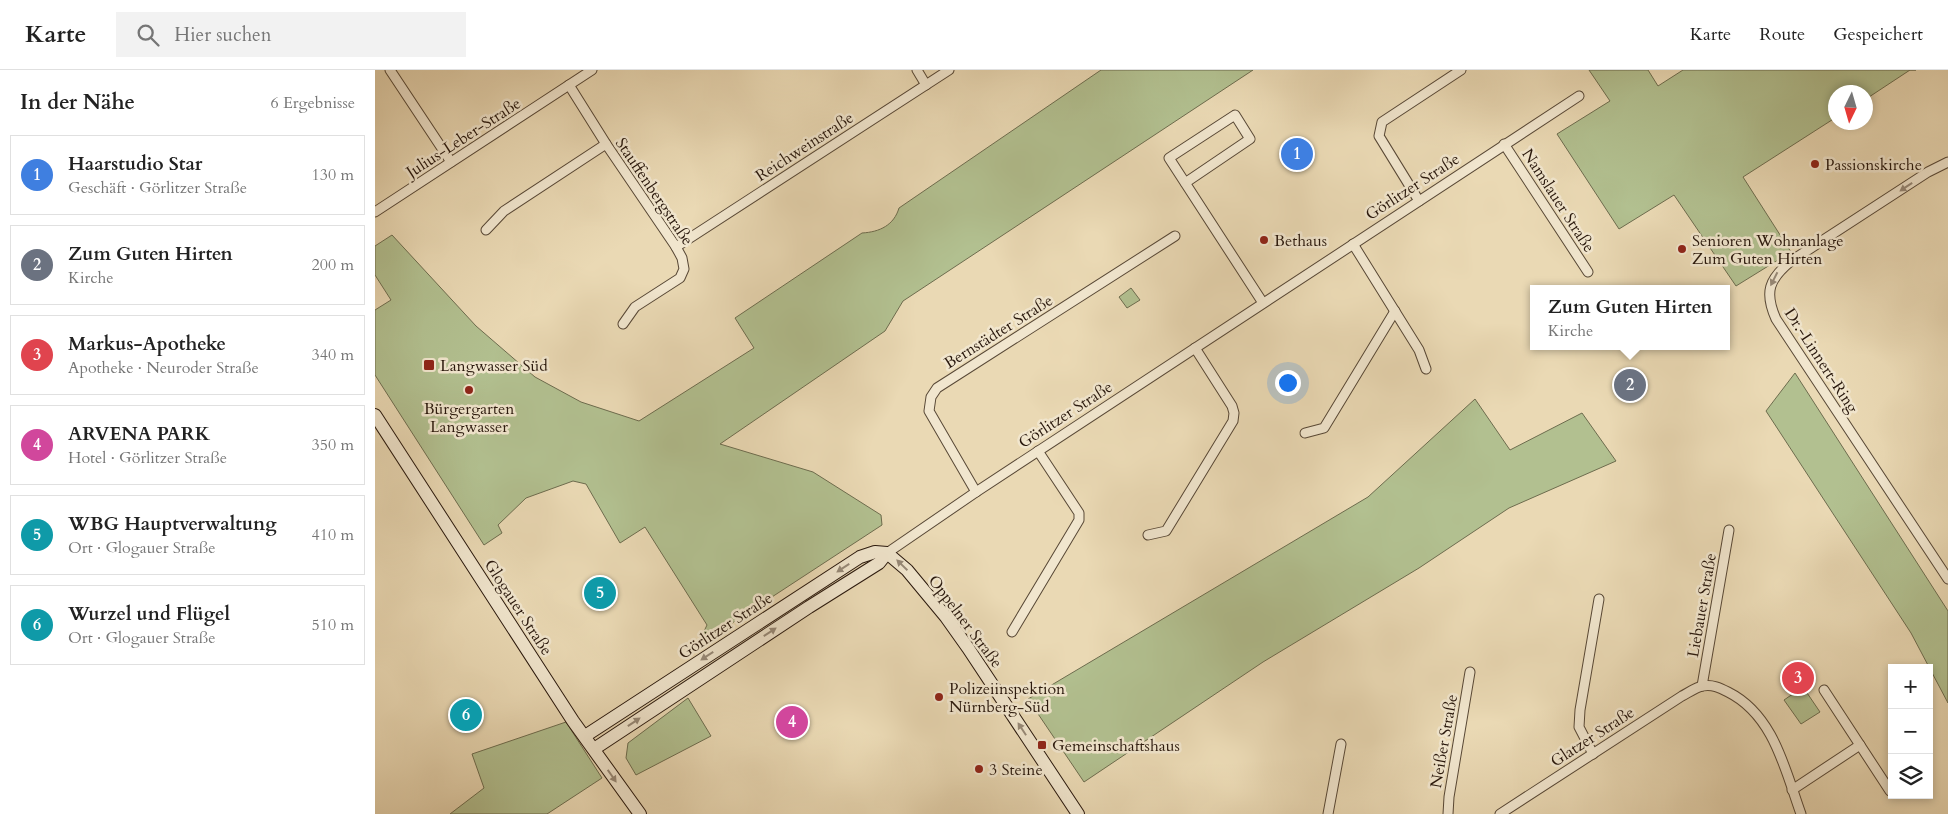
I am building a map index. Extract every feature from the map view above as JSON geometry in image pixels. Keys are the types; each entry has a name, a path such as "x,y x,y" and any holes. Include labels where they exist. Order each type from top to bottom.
{"street":[{"path":"390,70 451,162"},
{"name":"Julius-Leber-Straße","path":"375,212 592,70"},
{"path":"917,70 926,85"},
{"name":"Reichweinstraße","path":"676,247 949,70"},
{"path":"1419,201 1379,136 1382,122 1461,70"},
{"name":"Stauffenbergstraße","path":"569,85 605,144 682,258 684,269 680,278 635,307 623,324"},
{"name":"Görlitzer Straße","path":"594,749 879,563 887,553 976,492 1579,96"},
{"path":"1185,182 1250,139 1235,116 1169,158 1263,303"},
{"path":"486,230 504,211 605,144"},
{"name":"Namslauer Straße","path":"1504,144 1588,272"},
{"name":"Dr.-Linnert-Ring","path":"1948,162 1928,172 1791,261 1778,272 1770,287 1769,304 1776,319 1948,579"},
{"name":"Bernstädter Straße","path":"976,492 929,411 931,397 937,388 1175,236"},
{"path":"1353,244 1419,350 1427,369"},
{"path":"1305,433 1324,428 1395,311"},
{"path":"1148,535 1166,531 1233,421 1232,406 1195,348"},
{"name":"Glogauer Straße","path":"375,415 585,736 640,814"},
{"path":"1012,632 1079,520 1079,513 1038,451"},
{"name":"Liebauer Straße","path":"1702,686 1729,530"},
{"name":"Görlitzer Straße","path":"585,736 860,557 875,552 887,553"},
{"name":"Oppelner Straße","path":"887,553 907,570 957,633 1077,814"},
{"path":"1593,754 1579,727 1580,710 1599,599"},
{"name":"Neißer Straße","path":"1448,814 1449,797 1470,672"},
{"path":"1702,686 1712,686 1731,693 1745,702 1757,714 1772,736 1801,814"},
{"name":"Glatzer Straße","path":"1500,814 1682,696 1702,686"},
{"path":"1824,690 1888,787"},
{"path":"1328,814 1341,744"},
{"path":"1792,790 1861,745"}],"green space":[{"path":"1101,70 1253,70 903,301 885,331 720,444 813,472 881,515 882,525 697,646 707,625 645,527 620,543 586,484 573,481 526,498 498,525 502,533 484,545 375,375 375,310 391,300 375,275 375,246 392,235 476,326 535,377 581,402 639,421 754,348 735,318 862,233 875,231 890,223 899,208"},
{"path":"1589,70 1648,70 1658,86 1683,70 1910,70 1873,94 1873,85 1828,85 1828,122 1743,177 1791,252 1736,286 1674,195 1619,229 1557,134 1610,101"},
{"path":"1131,288 1140,300 1127,308 1119,297"},
{"path":"1795,373 1948,611 1948,703 1933,675 1933,664 1927,664 1911,633 1766,411"},
{"path":"1475,399 1510,450 1582,413 1616,461 1509,508 1419,568 1263,662 1084,782 1028,699 1368,497"},
{"path":"1803,687 1820,712 1801,724 1784,700"},
{"path":"688,698 711,736 636,775 626,758 628,743"},
{"path":"566,722 602,778 547,814 450,814 484,788 472,754"}],"place":[{"name":"Haarstudio Star","path":"1297,154"},
{"name":"Passionskirche","path":"1815,164"},
{"name":"Bethaus","path":"1264,240"},
{"name":"Senioren Wohnanlage Zum Guten Hirten","path":"1682,249"},
{"name":"Langwasser Süd","path":"429,365"},
{"name":"Zum Guten Hirten","path":"1630,385"},
{"name":"Bürgergarten Langwasser","path":"469,390"},
{"name":"WBG Hauptverwaltung","path":"600,593"},
{"name":"Markus-Apotheke","path":"1798,678"},
{"name":"Polizeiinspektion Nürnberg-Süd","path":"939,697"},
{"name":"Wurzel und Flügel","path":"466,715"},
{"name":"ARVENA PARK","path":"792,722"},
{"name":"Gemeinschaftshaus","path":"1042,745"},
{"name":"3 Steine","path":"979,769"}]}
